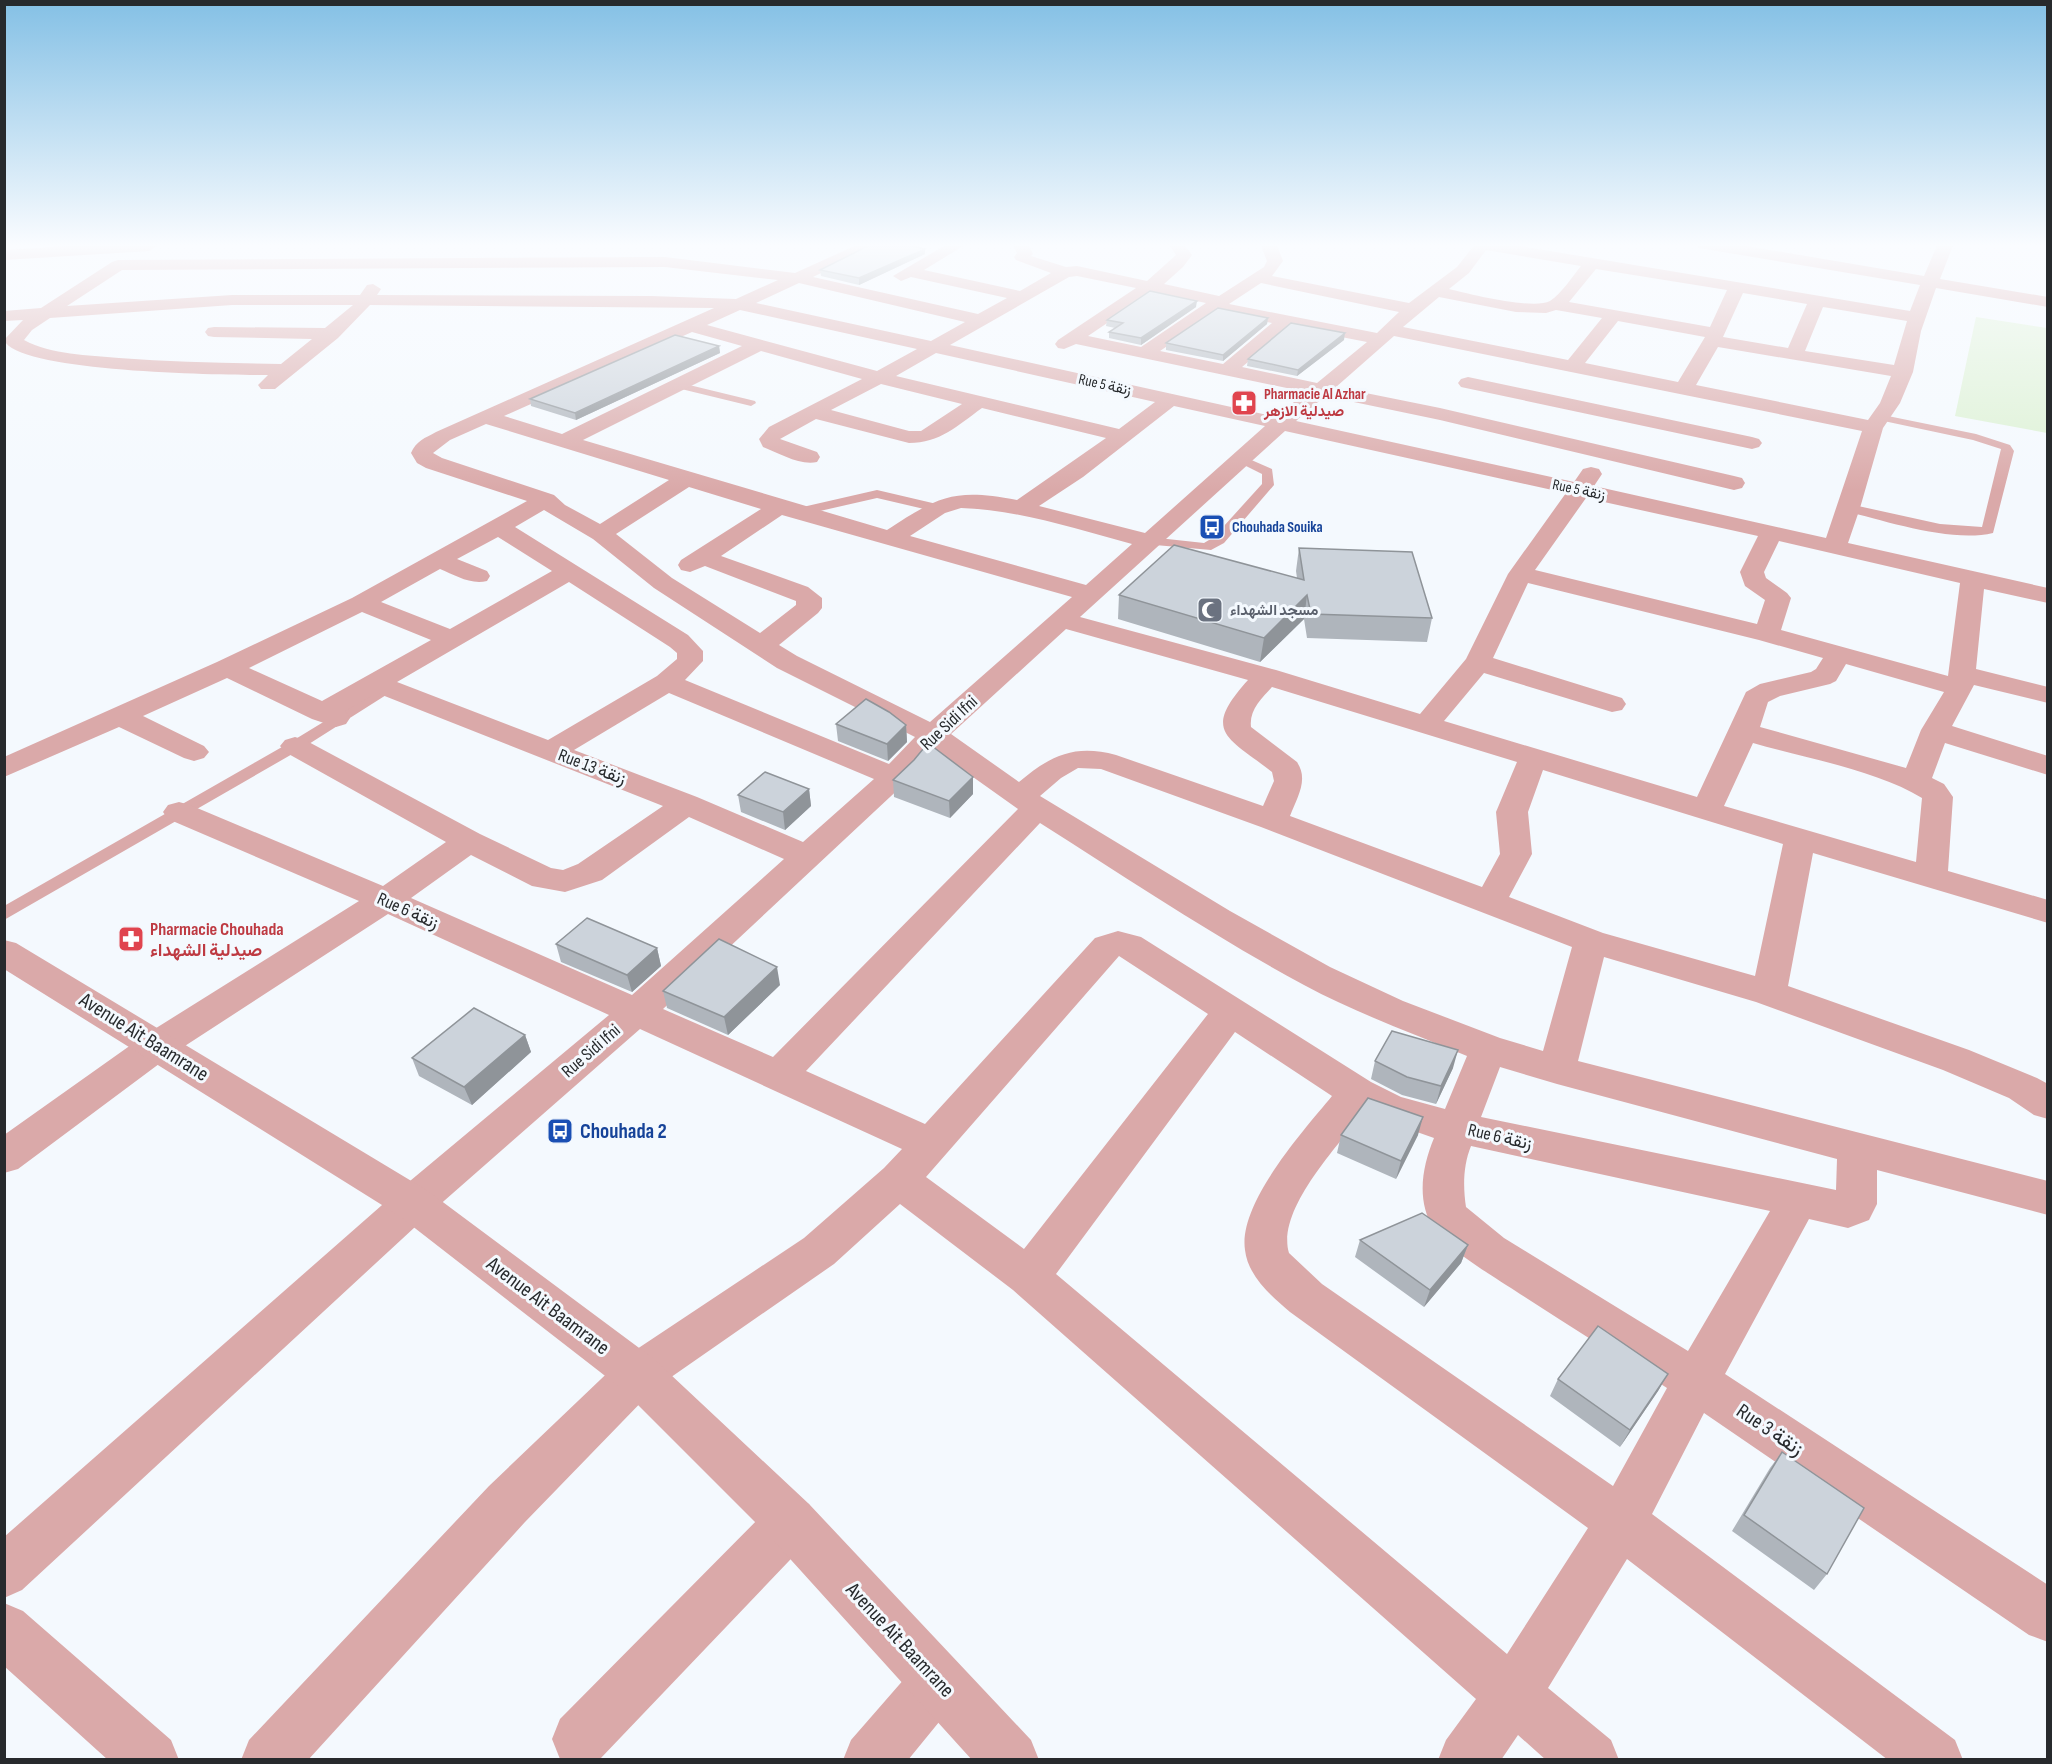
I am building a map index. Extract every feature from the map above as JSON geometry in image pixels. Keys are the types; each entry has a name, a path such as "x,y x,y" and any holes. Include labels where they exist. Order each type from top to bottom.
{"street":[{"path":"27,325 14,338 14,344 52,354 107,363 285,370"},
{"path":"260,392 340,325"},
{"name":"Rue 5 زنقة","path":"834,325 1718,520 2048,596"},
{"path":"809,457 777,447 770,443 769,439 776,431 879,378 972,325"},
{"path":"1031,368 1092,325"},
{"path":"1145,352 1185,325"},
{"path":"1228,369 1281,325"},
{"path":"1325,325 1497,351 1775,408 1878,422"},
{"name":"Rue Sidi Ifni","path":"4,1572 413,1203 635,1013 894,777 933,735 1240,459 1395,325"},
{"path":"1573,366 1606,325"},
{"path":"1660,325 1794,355 1903,372"},
{"path":"1684,389 1719,325"},
{"path":"1794,355 1807,325"},
{"path":"1834,548 1850,508 1878,422 1903,372 1915,325"},
{"path":"1123,435 879,378 688,326 431,442 424,447 422,453 425,458 434,463 546,500 557,510 601,534 663,583 787,662 933,735 1029,802 1218,918 1317,976 1390,1010 1488,1049 1557,1070 2048,1198"},
{"path":"214,332 332,333"},
{"path":"1072,338 1440,414 1734,483"},
{"path":"563,442 758,345"},
{"path":"1440,414 1497,351"},
{"path":"1468,383 1752,443"},
{"path":"1022,508 1170,400"},
{"path":"814,412 909,437 925,437 978,402"},
{"path":"1718,520 1752,443 1775,408"},
{"path":"484,417 788,510 1091,594"},
{"path":"1426,724 1478,662 1520,574 1581,491 1603,453"},
{"path":"601,534 687,479"},
{"path":"4,768 227,668 361,603 546,500"},
{"path":"891,538 937,508 960,501 992,502 1022,508 1149,541"},
{"path":"663,583 702,557 788,510"},
{"path":"497,526 679,641 690,651 690,662 667,682 551,751"},
{"path":"1767,634 1778,598 1754,581 1752,572 1771,533"},
{"path":"702,557 799,592 809,598 809,608 762,645"},
{"path":"438,560 478,576"},
{"path":"227,668 329,716 382,685 452,639 568,572"},
{"path":"1520,574 1767,634 1839,654 1961,681 2048,695"},
{"path":"1916,781 1935,730 1961,681 1973,579"},
{"path":"361,603 452,639"},
{"path":"1062,620 1266,676 2048,912"},
{"path":"1707,809 1744,732 1756,698 1762,694 1826,675 1839,654"},
{"path":"1478,662 1612,704"},
{"path":"1266,676 1235,715 1234,725 1237,731 1286,768 1289,781 1272,820"},
{"path":"667,682 894,777"},
{"name":"Rue 13 زنقة","path":"382,685 686,804 806,856"},
{"path":"119,716 194,752"},
{"path":"1935,730 2048,766"},
{"path":"1744,732 1916,781 1933,791 1938,797 1931,877"},
{"path":"295,746 469,841 544,878 565,881 590,872 686,804"},
{"path":"1489,904 1516,854 1512,812 1516,797 1534,757"},
{"path":"778,1076 1029,802 1062,762 1096,759 1272,820 1591,941 1768,993 1956,1060 2023,1088 2048,1104"},
{"name":"Rue 6 زنقة","path":"179,812 386,900 931,1144 1107,947 1118,943 1129,945 1358,1093 1388,1108 1456,1127 1837,1209 1854,1208 1856,1204 1857,1149"},
{"path":"1768,993 1800,839"},
{"path":"4,1156 158,1045 386,900 469,841"},
{"path":"1557,1070 1591,941"},
{"name":"Avenue Ait Baamrane","path":"4,952 413,1203 638,1374 791,1522 1011,1760"},
{"path":"1028,1277 1231,1010"},
{"name":"Rue 3 زنقة","path":"1488,1049 1456,1127 1446,1158 1443,1191 1445,1208 1450,1220 1489,1251 1696,1381 2048,1616"},
{"path":"1358,1093 1275,1204 1267,1226 1266,1249 1277,1272 1305,1298 1622,1522 1935,1760"},
{"path":"269,1760 507,1504 638,1374 819,1251 899,1180 931,1144"},
{"path":"899,1180 1028,1277 1513,1695 1592,1760"},
{"path":"1466,1760 1513,1695 1622,1522 1696,1381 1798,1201"},
{"path":"580,1739 791,1522"},
{"path":"4,1630 151,1760"},
{"path":"871,1760 938,1681"}],"lane":[{"path":"677,385 751,403"},
{"path":"1850,508 1954,529 1979,532 1988,530 2008,452 2006,447 1976,437 1878,422"},
{"path":"1149,541 1206,547 1219,540 1270,480 1268,472 1240,459"},
{"path":"788,510 878,494 937,508"},
{"path":"4,914 295,746 329,716"}],"green space":[{"path":"1974,325 2030,325 2047,328 2047,433 1955,416"}],"building":[{"path":"1119,325 1160,325 1141,338 1109,332"},
{"path":"1192,325 1259,325 1223,355 1166,343"},
{"path":"1288,325 1304,325 1345,333 1298,370 1248,359"},
{"path":"675,335 719,346 575,413 530,399"},
{"path":"1174,545 1304,580 1299,548 1412,552 1432,618 1311,614 1307,595 1264,638 1119,595"},
{"path":"866,699 906,725 887,744 836,724"},
{"path":"928,743 973,777 949,801 893,780"},
{"path":"765,772 809,789 783,812 738,795"},
{"path":"587,918 657,948 627,975 556,944"},
{"path":"719,939 777,967 724,1017 663,991"},
{"path":"474,1008 525,1035 464,1087 412,1058"},
{"path":"1392,1031 1458,1050 1441,1086 1407,1077 1375,1061"},
{"path":"1368,1098 1423,1117 1401,1161 1341,1135"},
{"path":"1422,1213 1468,1245 1430,1290 1360,1240"},
{"path":"1598,1326 1668,1374 1630,1430 1558,1379"},
{"path":"1782,1452 1864,1508 1827,1574 1744,1515"}],"place":[{"name":"Pharmacie Al Azhar صيدلية الازهر","path":"1244,403"},
{"name":"Chouhada Souika","path":"1212,527"},
{"name":"مسجد الشهداء","path":"1210,610"},
{"name":"Pharmacie Chouhada صيدلية الشهداء","path":"131,939"},
{"name":"Chouhada 2","path":"560,1131"}]}
